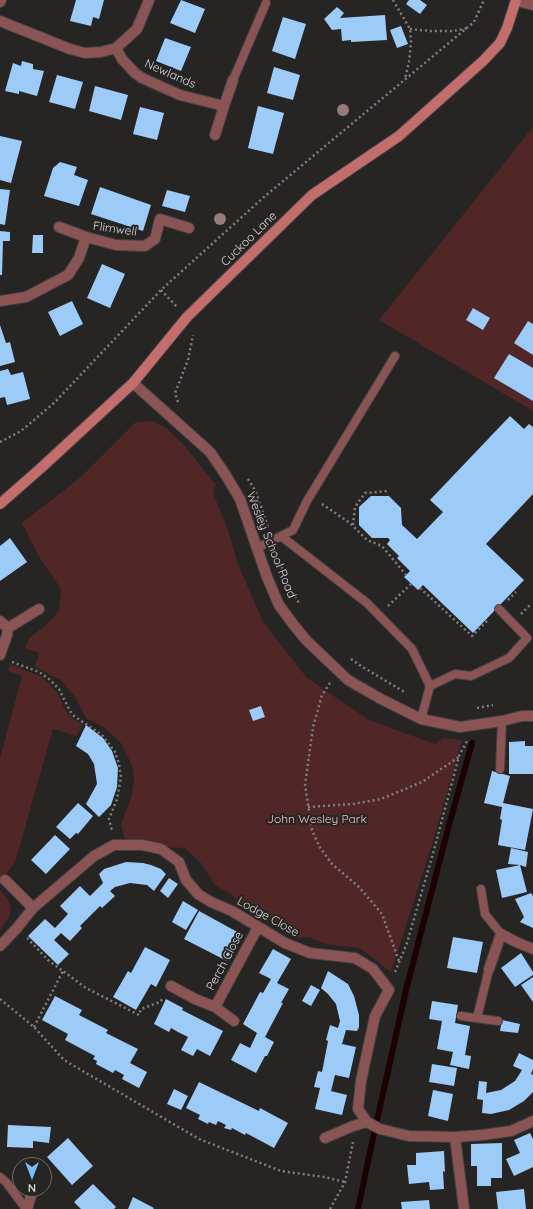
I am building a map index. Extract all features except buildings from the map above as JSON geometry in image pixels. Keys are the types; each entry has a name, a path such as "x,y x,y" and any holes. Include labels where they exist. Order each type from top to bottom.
{"street":[{"path":"0,21 70,49 84,52 101,52 116,48 137,29 149,0"},
{"path":"516,1 533,5"},
{"name":"Cuckoo Lane","path":"0,504 133,383 187,317 312,195 399,136 483,61 500,43 507,28 516,1"},
{"name":"Newlands","path":"116,48 126,64 142,78 180,95 224,106"},
{"path":"215,135 233,80"},
{"name":"Flimwell","path":"0,301 26,298 68,275 79,258 86,237 116,245 145,246 155,239 160,219 189,228"},
{"path":"59,227 86,237"},
{"name":"Wesley School Road","path":"133,383 210,452 240,500 267,577 279,605 306,640 348,680 421,719 460,727 502,721 522,716 533,716"},
{"path":"4,658 7,635 4,625 39,609"},
{"name":"Lodge Close","path":"0,946 33,908 94,856 114,845 142,845 162,849 180,862 186,880 198,894 211,902 232,911 285,943 310,953 355,958 373,969 389,990 375,1016 361,1081 358,1109 367,1122"},
{"path":"5,880 33,908"},
{"name":"Perch Close","path":"215,1007 258,927"},
{"path":"489,969 501,934 533,949"},
{"name":"Perch Close","path":"171,986 195,999 215,1007 234,1021"},
{"path":"325,1138 353,1126 367,1122 380,1129 409,1136 455,1137 511,1131 533,1121"},
{"path":"455,1137 464,1209"},
{"path":"26,1209 30,1197"}],"lane":[{"path":"233,80 266,3"},
{"path":"257,548 293,530 308,498 395,356"},
{"path":"281,536 368,603 412,649 430,686 421,719"},
{"path":"430,686 455,674 471,676 509,658 527,638 499,609"},
{"path":"500,769 502,721"},
{"path":"481,889 485,914 501,934"},
{"path":"477,1018 489,969"},
{"path":"461,1016 498,1021"},
{"path":"0,1177 6,1182 26,1209"}],"path":[{"path":"393,0 410,29 411,42 405,80"},
{"path":"0,442 21,431 54,403 161,290 264,197 474,22 484,0"},
{"path":"410,29 454,31 468,27"},
{"path":"353,525 355,507 365,493 388,491"},
{"path":"308,498 318,502 353,525 367,540 382,546 406,575"},
{"path":"380,615 411,584"},
{"path":"420,588 472,636 516,592"},
{"path":"4,658 39,672 48,679 59,689 74,716 102,735 114,752 119,764 121,778 117,799 109,819 114,845"},
{"path":"350,659 339,671 322,695 314,727 305,785 308,807 312,830 319,846 332,864 359,886 382,914 399,961 407,943 459,756 468,739"},
{"path":"308,807 353,804 381,799 422,782 459,756"},
{"path":"17,928 48,960 86,988 138,1015 141,1009 160,1002 171,986"},
{"path":"34,1026 63,971"},
{"path":"0,999 34,1026 64,1060 199,1139 281,1171 324,1177 345,1182"},
{"path":"330,1209 345,1182 354,1139 361,1134 353,1126"}],"green space":[{"path":"533,127 533,411 379,320"},
{"name":"John Wesley Park","path":"153,421 166,428 184,445 216,485 213,493 228,530 238,564 263,622 307,678 369,720 435,744 443,738 462,740 432,845 391,972 360,948 326,944 309,937 297,938 286,928 238,905 234,896 215,885 201,863 184,848 167,847 139,840 125,840 121,824 131,798 134,781 132,765 121,743 105,728 86,718 75,697 61,680 35,667 39,653 25,648 29,638 46,625 59,611 61,589 38,555 22,523 81,477 136,422"},
{"path":"10,664 42,677 57,692 64,708 71,717 83,725 76,736 53,729 15,863 0,880 0,758 22,676 8,671"},
{"path":"0,890 8,899 11,909 9,917 0,931"}],"waterway":[{"path":"358,1209 406,990 472,743"}]}
